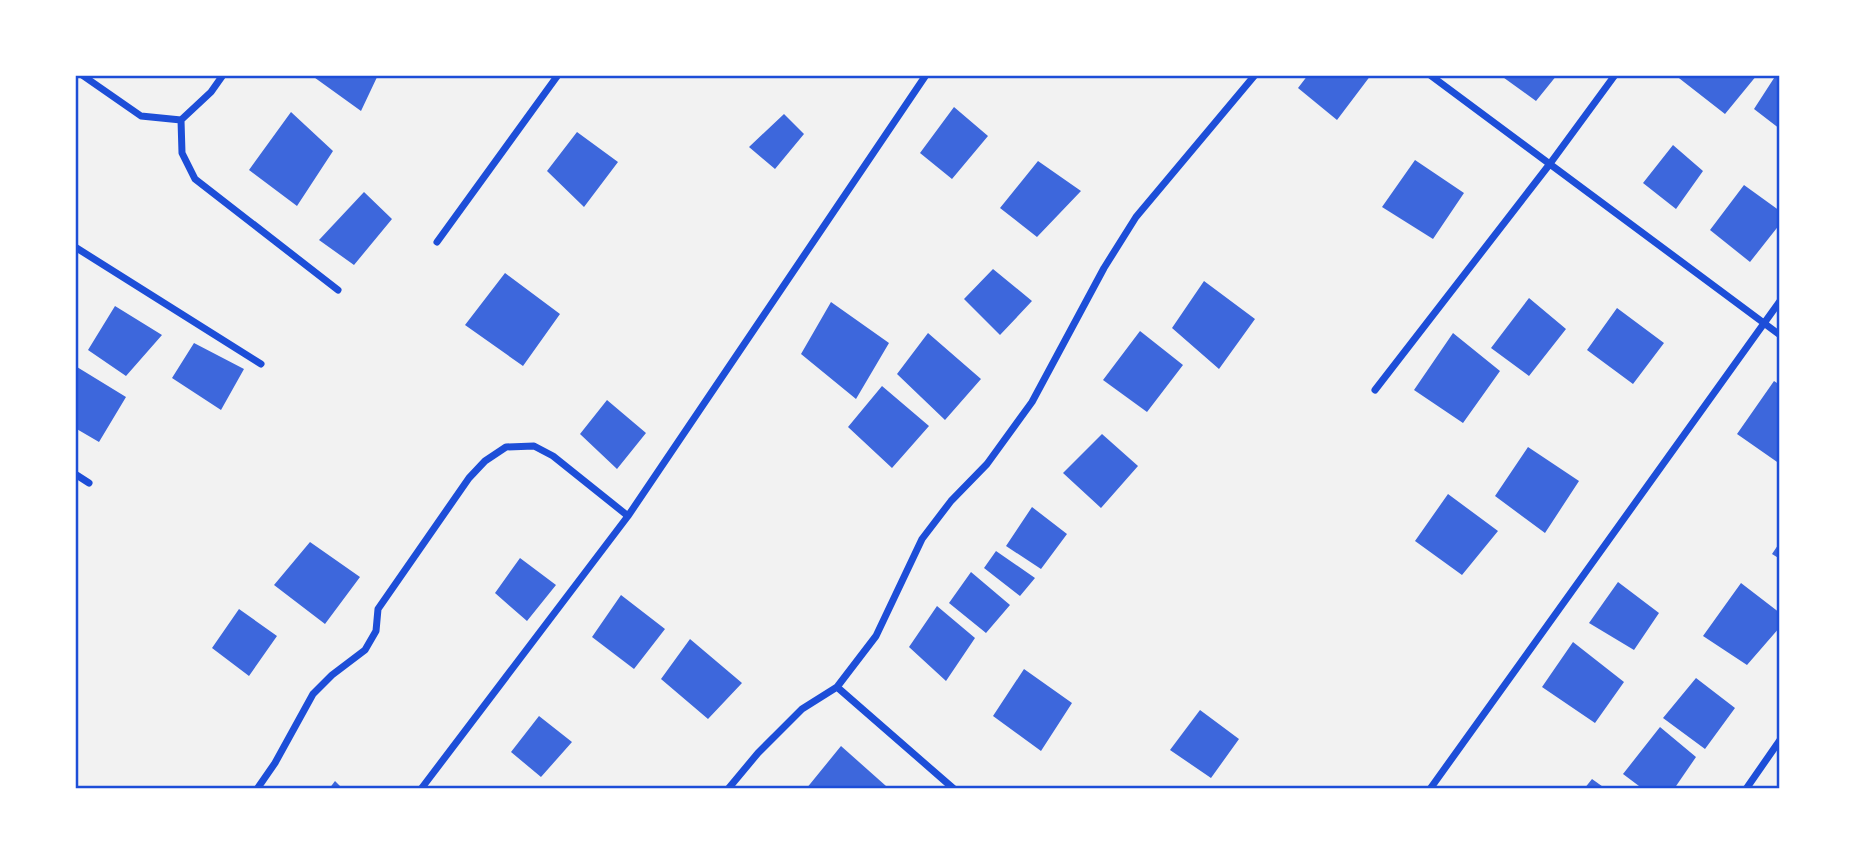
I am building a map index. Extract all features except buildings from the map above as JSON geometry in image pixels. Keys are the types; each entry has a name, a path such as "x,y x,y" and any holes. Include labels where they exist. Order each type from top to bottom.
{"street":[{"path":"82,75 141,116 181,120"},
{"path":"223,75 211,92 181,120 182,153 195,179 338,290"},
{"path":"438,242 558,75"},
{"path":"421,789 628,516 926,75"},
{"path":"728,789 758,752 802,709 837,687 876,636 922,539 951,501 986,464 1032,402 1104,268 1136,217 1255,75"},
{"path":"1430,75 1780,335"},
{"path":"1375,390 1615,75"},
{"path":"75,247 261,364"},
{"path":"1430,789 1780,301"},
{"path":"257,789 275,763 313,694 332,675 365,650 376,631 378,608 469,478 485,461 506,447 534,446 553,456 628,516"},
{"path":"75,474 89,483"},
{"path":"837,687 954,789"},
{"path":"1746,789 1780,740"}]}
